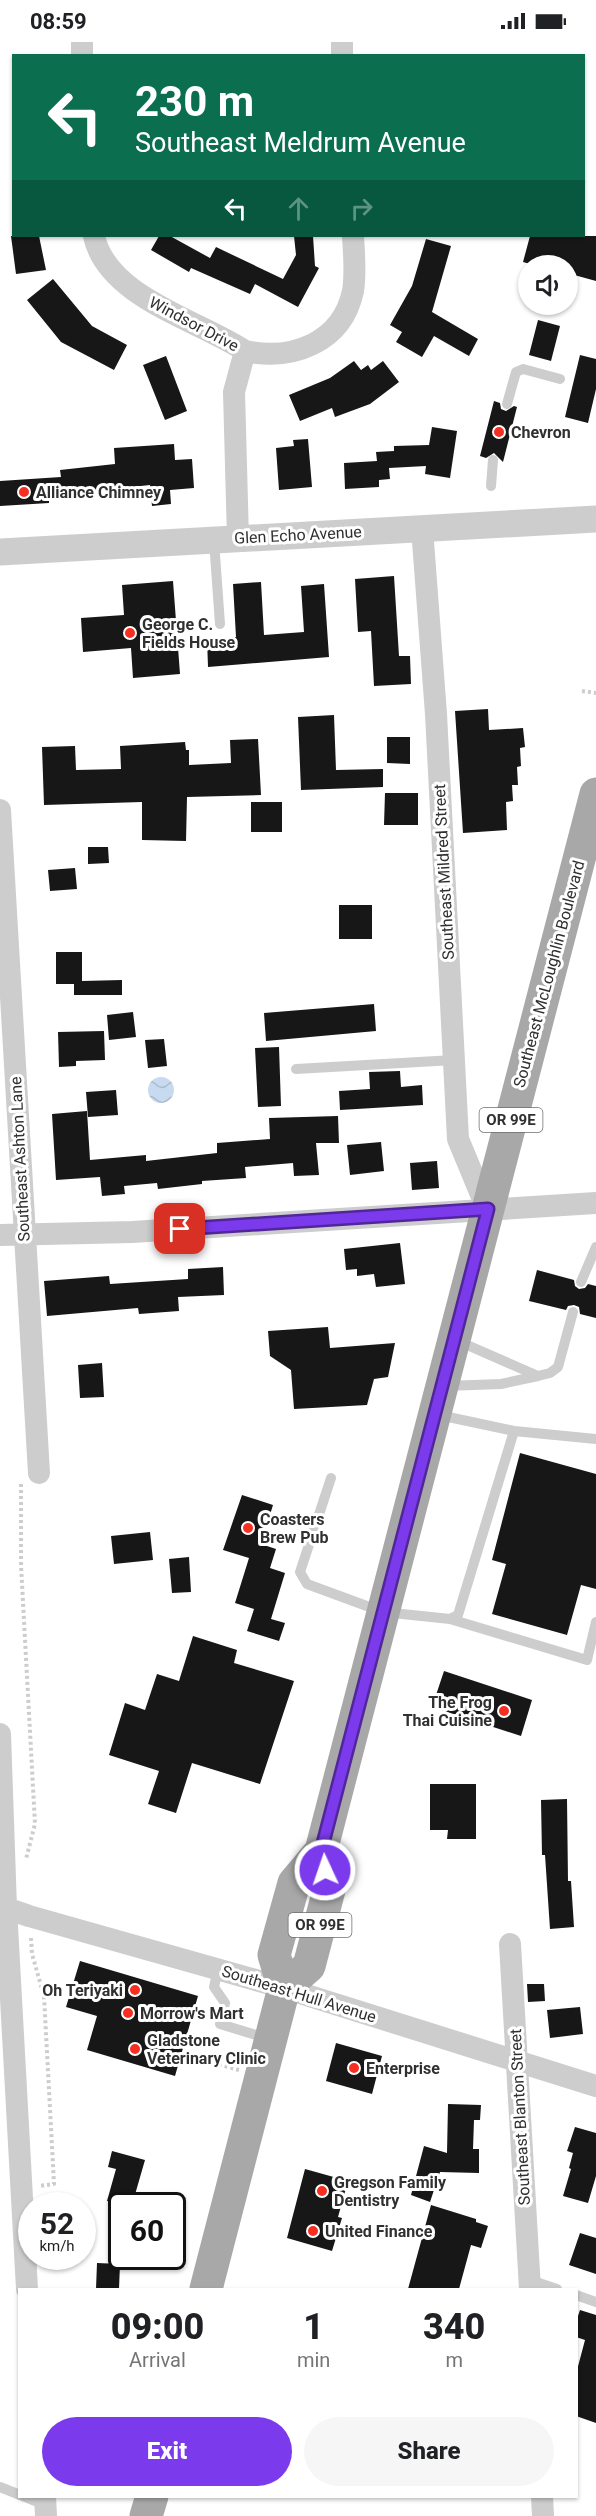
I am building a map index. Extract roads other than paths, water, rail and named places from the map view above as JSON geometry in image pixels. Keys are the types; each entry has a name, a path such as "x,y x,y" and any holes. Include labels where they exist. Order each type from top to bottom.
{"main road":[{"name":"Southeast McLoughlin Boulevard","path":"284,1988 309,1966 329,1890 321,1851 596,794"},
{"path":"206,2288 284,1988"},
{"path":"146,2516 151,2498"}],"street":[{"name":"Windsor Drive","path":"94,237 102,257 126,284 142,296 225,338 245,351 234,392 226,539"},
{"path":"245,351 264,355 285,355 303,350 320,340 335,327 346,310 352,292 355,269 353,237"},
{"name":"Glen Echo Avenue","path":"0,552 596,519"},
{"name":"Southeast Mildred Street","path":"422,528 435,714 458,1139 488,1209"},
{"name":"Southeast Ashton Lane","path":"0,810 24,1234 30,1477"},
{"path":"0,1235 132,1232 596,1203"},
{"path":"0,1734 3,1907 27,2288"},
{"name":"Southeast Hull Avenue","path":"3,1907 38,1919 284,1988 596,2086"},
{"name":"Southeast Blanton Street","path":"510,1944 530,2284"},
{"path":"542,2498 543,2516"}],"lane":[{"path":"507,404 516,372 523,369 560,378"},
{"path":"491,486 493,460"},
{"path":"220,624 226,539"},
{"path":"296,1069 454,1060"},
{"path":"581,1282 596,1248"},
{"path":"438,1400 550,1373 558,1367 573,1312"},
{"path":"454,1339 538,1376"},
{"path":"438,1400 514,1431 596,1439"},
{"path":"450,1619 458,1615 514,1431"},
{"path":"331,1478 300,1572 307,1584 382,1612 450,1619 587,1660 596,1622"},
{"path":"218,1970 214,1987 225,2003 220,2024 271,2040"},
{"path":"530,2284 552,2288"},
{"path":"578,2296 596,2302"},
{"path":"0,2487 18,2494"},
{"path":"28,2498 45,2506"}],"water":[{"path":"161,1077 170,1081 174,1090 170,1099 161,1103 152,1099 148,1090 152,1081"}],"place":[{"name":"Chevron","path":"499,432"},
{"name":"Alliance Chimney","path":"24,492"},
{"name":"George C. Fields House","path":"130,633"},
{"name":"Coasters Brew Pub","path":"248,1528"},
{"name":"The Frog Thai Cuisine","path":"504,1711"},
{"name":"Oh Teriyaki","path":"135,1990"},
{"name":"Morrow's Mart","path":"128,2013"},
{"name":"Gladstone Veterinary Clinic","path":"135,2049"},
{"name":"Enterprise","path":"354,2068"},
{"name":"Gregson Family Dentistry","path":"322,2191"},
{"name":"United Finance","path":"313,2231"}]}
